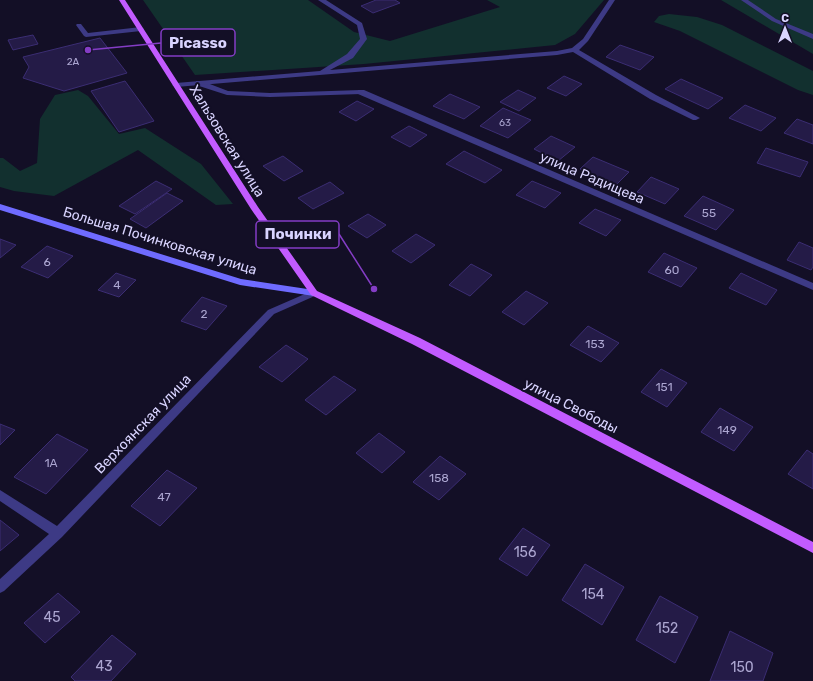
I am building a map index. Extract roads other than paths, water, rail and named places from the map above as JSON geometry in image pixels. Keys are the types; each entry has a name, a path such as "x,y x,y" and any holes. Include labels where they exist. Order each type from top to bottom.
{"main road":[{"name":"Хальзовская улица","path":"122,0 255,208 314,293"},
{"name":"улица Свободы","path":"314,293 416,341 468,370 813,548"}],"street":[{"path":"319,73 350,56 364,39 360,24 321,0"},
{"path":"176,85 557,53 574,50 586,40 612,0"},
{"path":"744,0 774,20 813,37"},
{"path":"79,25 86,35 141,29"},
{"path":"574,50 647,94 696,118"},
{"name":"улица Радищева","path":"199,83 227,93 270,95 361,92 813,287"},
{"name":"Большая Починковская улица","path":"0,208 240,282 314,293"},
{"name":"Верхоянская улица","path":"0,587 58,533 271,312 314,293"},
{"path":"0,496 58,533"}],"place":[{"name":"Picasso","path":"88,50"},
{"name":"Починки","path":"374,289"}]}
